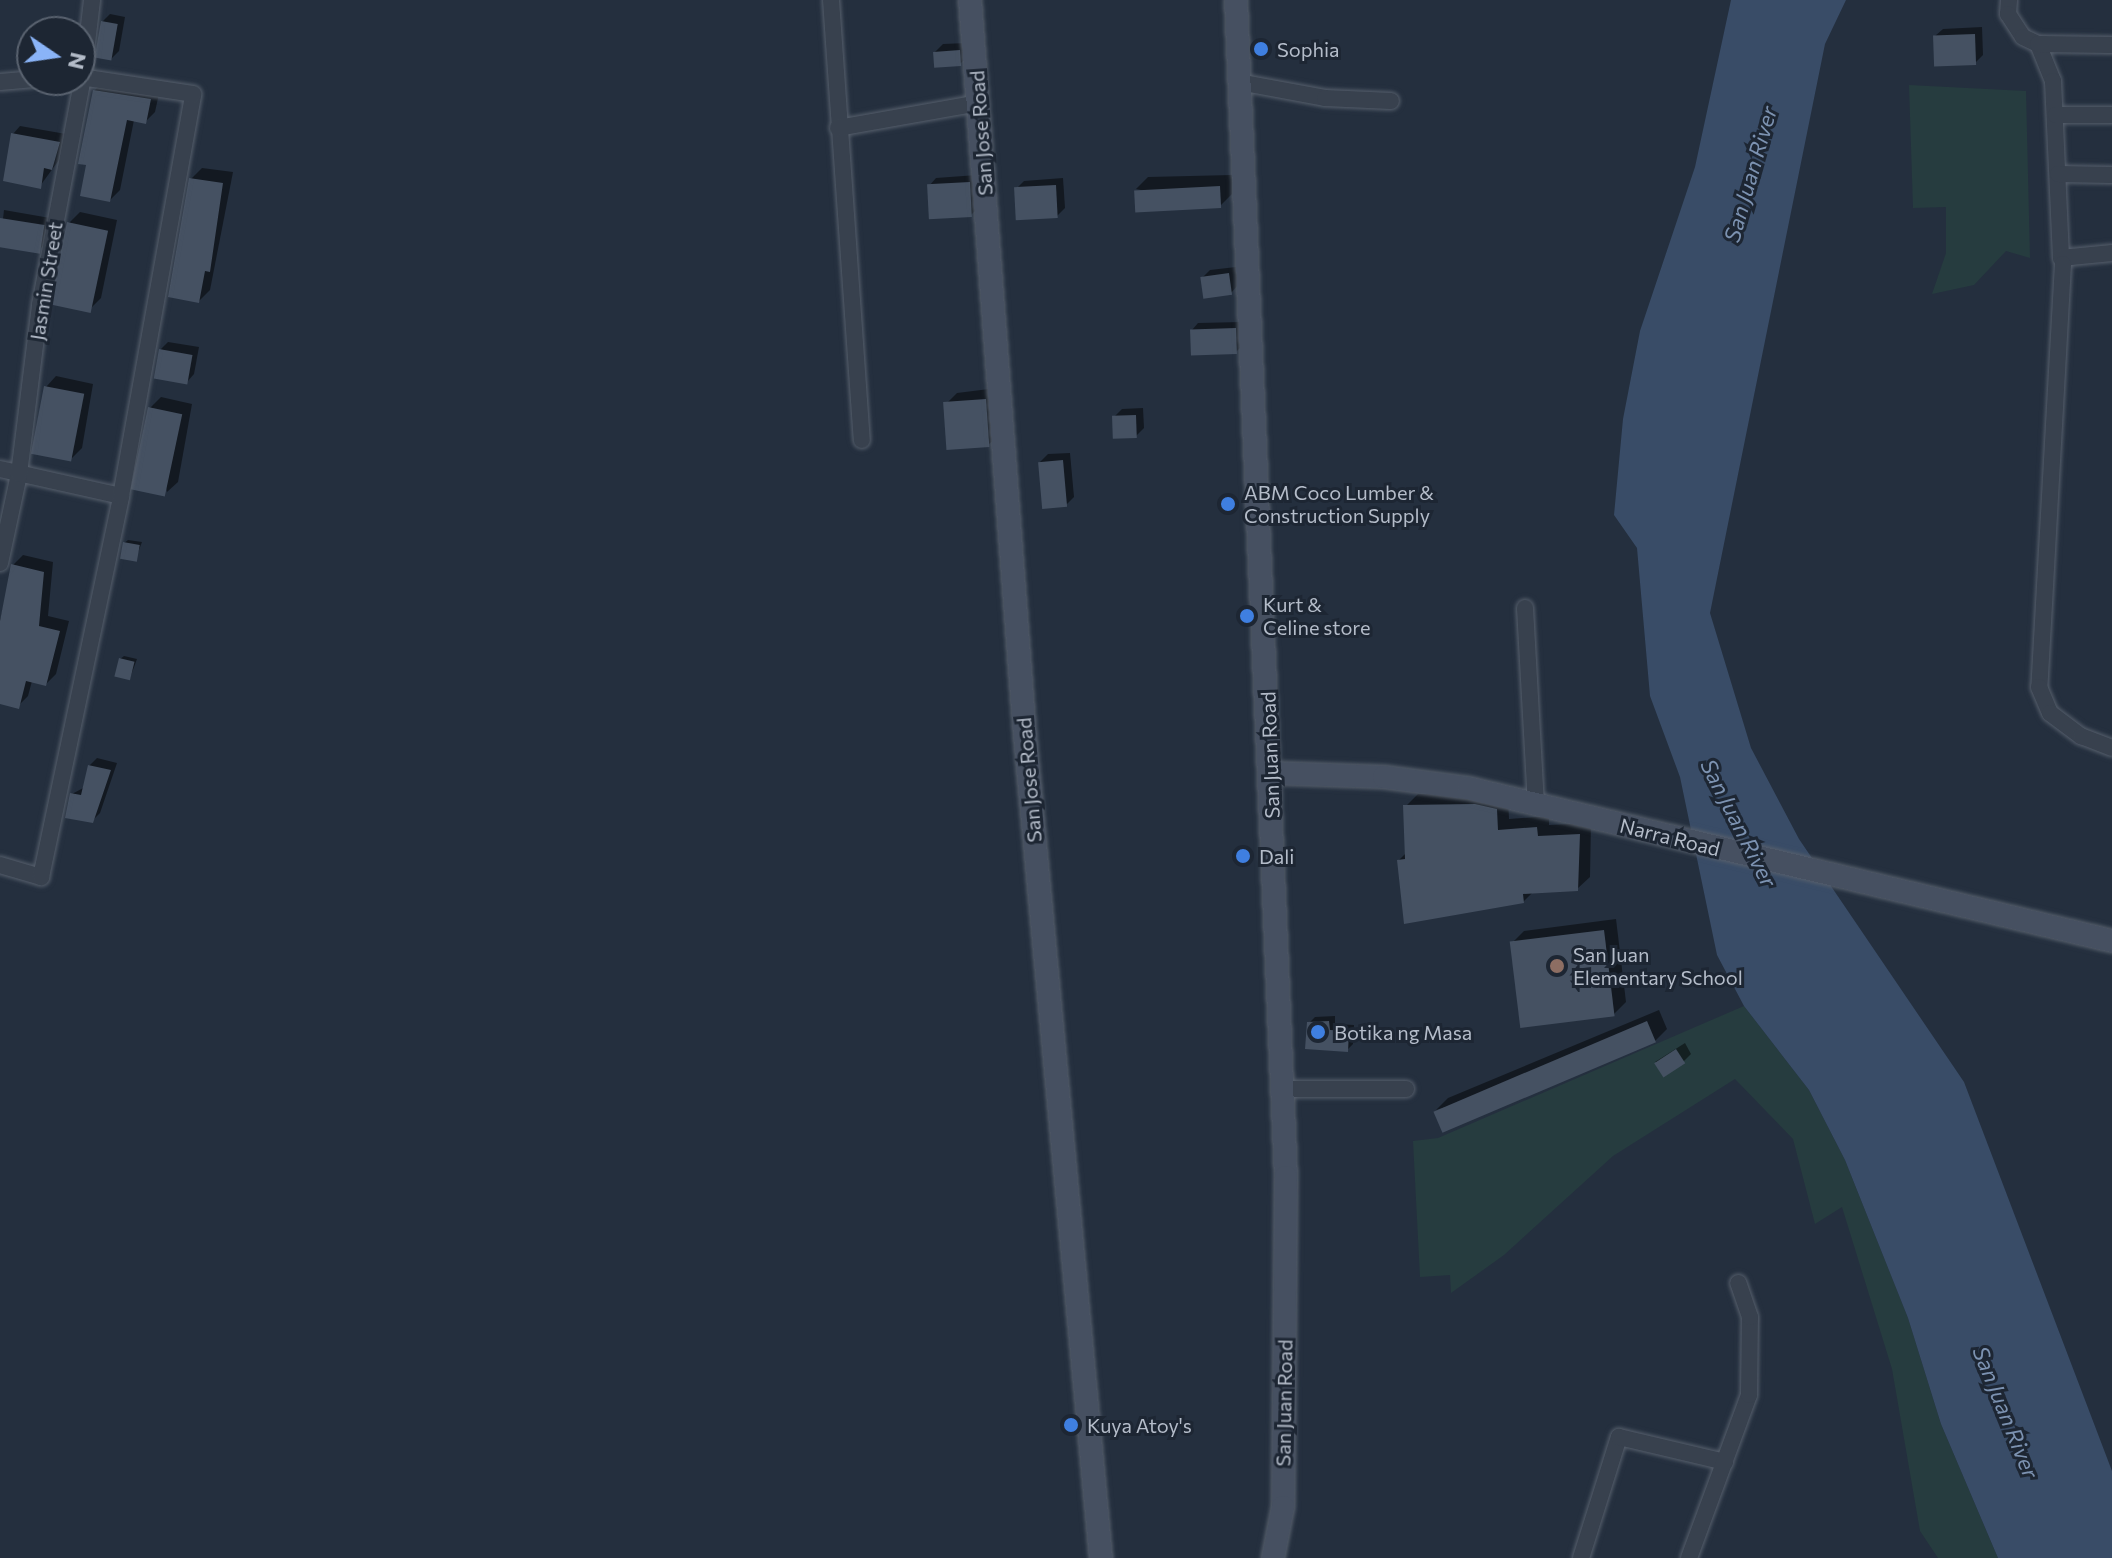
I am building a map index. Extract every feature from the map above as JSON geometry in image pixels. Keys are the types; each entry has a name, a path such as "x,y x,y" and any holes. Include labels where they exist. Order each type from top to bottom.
{"street":[{"path":"831,0 862,440"},
{"name":"San Jose Road","path":"970,0 1025,736 1101,1558"},
{"name":"San Juan Road","path":"1236,0 1244,83 1283,1089 1283,1507 1273,1558"},
{"path":"2009,0 2008,14 2023,37 2038,44 2112,45"},
{"path":"2038,44 2053,81 2061,258 2112,253"},
{"path":"0,865 41,877 121,496 193,94 96,79"},
{"path":"1244,83 1325,98 1391,101"},
{"name":"Jasmin Street","path":"0,563 19,474 40,305 78,96"},
{"path":"838,128 979,103"},
{"path":"2056,115 2112,115"},
{"path":"2058,174 2112,175"},
{"path":"2063,264 2039,687 2050,713 2081,736 2112,748"},
{"path":"0,469 121,496"},
{"path":"1525,608 1536,802"},
{"name":"Narra Road","path":"1271,773 1424,781 1536,802 1642,831 2112,941"},
{"path":"1283,1089 1406,1089"},
{"path":"1689,1558 1749,1395 1750,1317 1738,1283"},
{"path":"1581,1558 1619,1437 1725,1462"}],"green space":[{"path":"1909,85 2026,91 2030,258 2006,251 1974,285 1932,294 1946,253 1946,207 1913,208"},
{"path":"1744,1006 1809,1090 1845,1160 1908,1318 1941,1424 1998,1558 1938,1558 1920,1531 1892,1369 1842,1207 1815,1224 1793,1139 1735,1079 1613,1156 1504,1255 1451,1293 1450,1275 1420,1277 1413,1141 1438,1138"}],"water":[{"name":"San Juan River","path":"1731,0 1846,0 1825,44 1710,613 1751,748 1799,839 1964,1082 2112,1471 2112,1558 1998,1558 1941,1424 1908,1318 1845,1160 1809,1090 1744,1006 1717,955 1680,777 1650,696 1637,548 1614,515 1623,419 1640,331 1695,167"}],"building":[{"path":"101,21 118,24 111,60 96,58"},
{"path":"1975,34 1976,65 1934,66 1933,35"},
{"path":"960,50 961,66 934,68 933,52"},
{"path":"96,90 151,99 146,124 127,120 110,202 80,196 86,165 78,164 92,96 96,96"},
{"path":"11,133 60,142 52,170 44,168 41,189 3,181"},
{"path":"189,178 223,183 210,272 205,271 199,303 168,297"},
{"path":"970,182 972,217 929,219 927,184"},
{"path":"1056,185 1058,218 1016,220 1014,187"},
{"path":"1220,186 1221,208 1135,212 1134,191"},
{"path":"0,218 44,225 40,254 0,247"},
{"path":"67,222 108,231 91,313 50,304"},
{"path":"1229,273 1232,295 1203,299 1200,277"},
{"path":"1236,328 1237,354 1191,356 1190,330"},
{"path":"159,349 192,355 187,384 154,379"},
{"path":"44,386 84,394 71,462 31,454"},
{"path":"986,399 989,447 946,450 943,402"},
{"path":"148,407 182,414 165,496 131,489"},
{"path":"1136,415 1137,438 1113,439 1112,416"},
{"path":"1063,460 1067,507 1042,509 1038,462"},
{"path":"123,542 140,545 137,562 120,559"},
{"path":"11,564 44,572 39,626 60,631 46,686 26,681 19,709 0,704 0,621"},
{"path":"119,658 135,662 130,680 114,676"},
{"path":"88,765 111,770 93,823 65,818 70,793 81,795"},
{"path":"1475,804 1497,809 1498,830 1537,827 1538,836 1580,834 1578,891 1523,894 1524,903 1404,924 1397,860 1405,859 1403,805"},
{"path":"1604,930 1615,1016 1520,1028 1510,942"},
{"path":"1329,1021 1330,1030 1349,1031 1348,1052 1305,1049 1307,1022"},
{"path":"1647,1021 1656,1042 1442,1133 1433,1112"},
{"path":"1676,1049 1685,1063 1663,1077 1654,1063"}],"place":[{"name":"Sophia","path":"1261,49"},
{"name":"ABM Coco Lumber & Construction Supply","path":"1228,504"},
{"name":"Kurt & Celine store","path":"1247,616"},
{"name":"Dali","path":"1243,856"},
{"name":"San Juan Elementary School","path":"1557,966"},
{"name":"Botika ng Masa","path":"1318,1032"},
{"name":"Kuya Atoy's","path":"1071,1425"}]}
